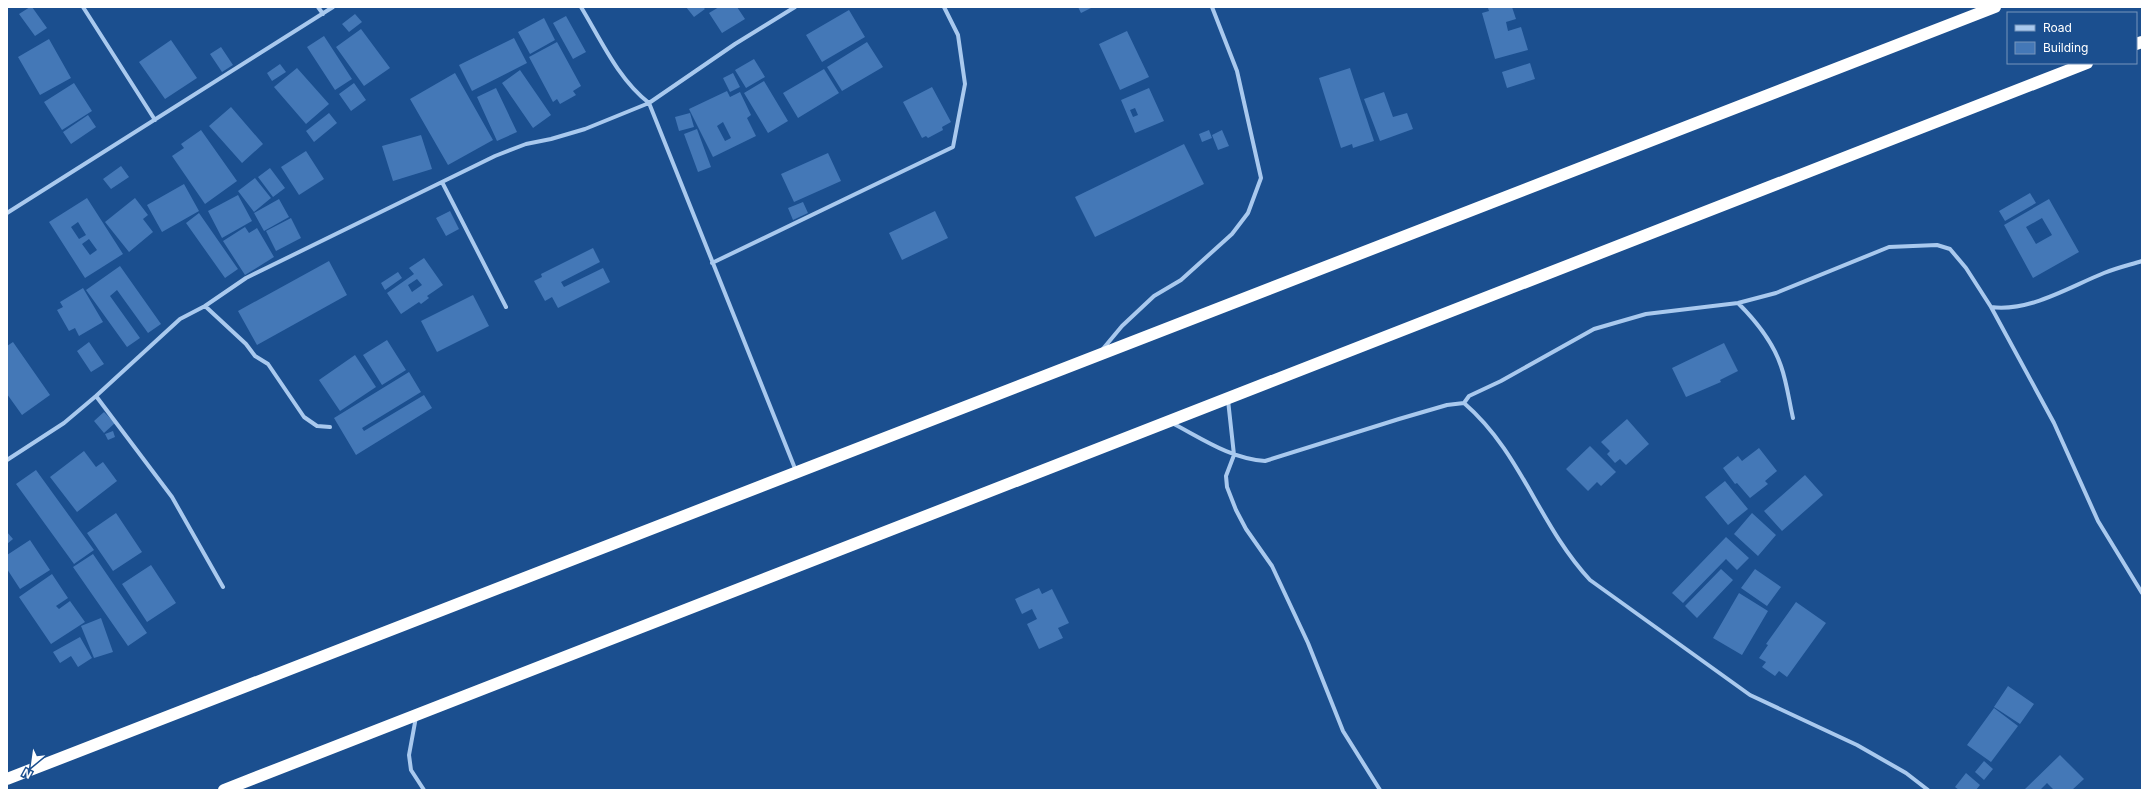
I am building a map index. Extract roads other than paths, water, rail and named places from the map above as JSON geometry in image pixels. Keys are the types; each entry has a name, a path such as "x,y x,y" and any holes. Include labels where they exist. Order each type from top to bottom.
{"highway":[{"path":"7,779 1096,358 1995,7"},
{"path":"224,790 2084,64"}],"street":[{"path":"83,7 155,120"},
{"path":"318,7 322,14"},
{"path":"7,213 333,7"},
{"path":"581,7 625,79 635,92 648,103 797,473"},
{"path":"7,460 64,423 180,320 205,306 246,278 442,182 526,144 551,139 585,129 648,103 735,44 795,7"},
{"path":"712,263 953,147 965,84 958,35 944,7"},
{"path":"1096,358 1122,326 1154,296 1181,280 1232,234 1248,213 1261,178 1237,71 1212,7"},
{"path":"442,182 506,307"},
{"path":"1169,421 1234,455 1247,460 1265,461 1420,412 1447,405 1464,403 1469,396 1501,381 1594,328 1646,314 1738,303 1776,293 1889,247 1937,245 1950,249 1966,268 1991,307 2054,423 2098,521 2142,593"},
{"path":"1991,307 2000,308 2019,306 2142,261"},
{"path":"1738,303 1753,319 1770,343 1781,366 1793,418"},
{"path":"205,306 242,340 256,356 268,364 304,417 317,426 330,427"},
{"path":"96,396 172,497 223,587"},
{"path":"1228,398 1234,455 1226,476 1227,487 1236,510 1246,529 1272,566 1308,643 1343,731 1380,790"},
{"path":"1464,403 1480,417 1508,452 1554,534 1572,560 1590,580 1750,695 1857,745 1906,773 1928,790"},
{"path":"417,715 409,756 411,770 424,790"}]}
